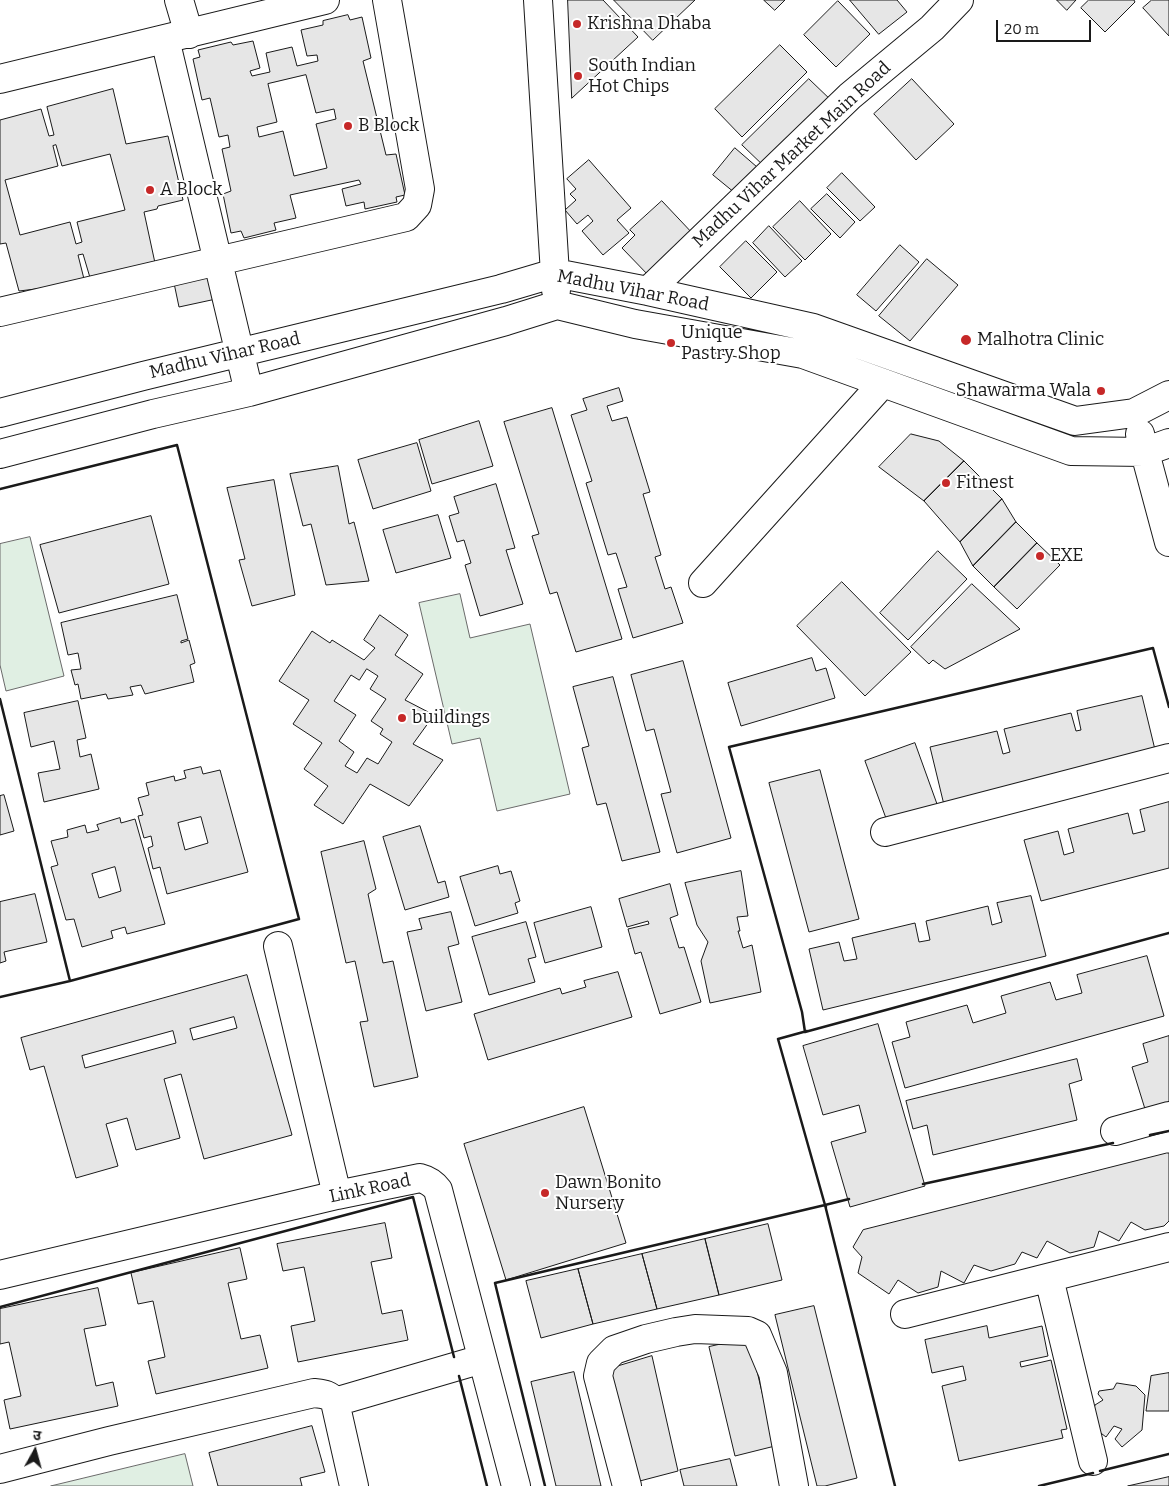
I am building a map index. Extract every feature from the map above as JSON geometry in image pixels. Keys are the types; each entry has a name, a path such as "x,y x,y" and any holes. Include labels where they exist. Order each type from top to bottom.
{"street":[{"path":"179,0 177,36 218,261 249,392"},
{"path":"0,79 325,0"},
{"path":"0,312 406,216 417,205 420,189 387,0"},
{"path":"538,0 557,306"},
{"name":"Madhu Vihar Market Main Road","path":"648,291 850,96 932,28 959,0"},
{"name":"Madhu Vihar Road","path":"0,413 142,376 501,289 554,273 648,291 813,328 1075,421 1134,413 1169,397"},
{"name":"Madhu Vihar Road","path":"0,454 153,414 249,392 506,322 557,306 635,324 803,354 1071,451 1157,448"},
{"path":"703,583 883,383"},
{"path":"1134,413 1157,448 1169,542"},
{"path":"885,832 1169,758"},
{"path":"278,946 337,1195"},
{"path":"1115,1131 1169,1116"},
{"name":"Link Road","path":"0,1274 337,1195 420,1178 427,1180 438,1190 516,1486"},
{"path":"905,1314 1169,1247"},
{"path":"1049,1278 1093,1461"},
{"path":"627,1486 598,1376 601,1363 614,1350 661,1336 695,1330 748,1331 757,1335 772,1373 794,1486"},
{"path":"335,1402 482,1359"},
{"path":"0,1469 314,1393 325,1394 332,1397 335,1402 354,1486"}],"green space":[{"path":"30,537 64,676 6,691 0,665 0,544"},
{"path":"460,594 470,638 530,624 570,794 497,811 480,738 452,744 419,603"},
{"path":"185,1454 193,1486 51,1486"}],"building":[{"path":"568,0 603,0 638,37 572,98"},
{"path":"614,0 695,0 653,40"},
{"path":"764,0 785,0 775,10"},
{"path":"850,0 897,0 907,12 879,34"},
{"path":"1057,0 1076,0 1067,10"},
{"path":"1089,0 1134,0 1135,2 1105,32 1081,8"},
{"path":"1152,0 1169,0 1169,36 1143,8"},
{"path":"838,1 870,34 836,67 804,35"},
{"name":"B Block","path":"348,15 350,20 362,17 371,58 363,61 386,155 396,154 405,195 396,197 397,202 365,209 364,202 346,206 342,189 361,184 359,180 290,195 296,218 274,223 276,230 244,238 241,231 231,233 223,194 231,191 222,149 230,147 228,135 219,137 210,98 202,100 193,59 200,57 198,50 231,42 233,45 253,41 260,68 250,71 252,76 270,72 266,53 292,47 297,66 318,61 317,55 307,56 301,30 323,25 323,21","holes":["306,75 316,113 334,109 336,119 316,124 327,168 294,176 283,131 259,137 257,127 277,122 268,84"]},
{"path":"780,45 807,72 742,137 715,109"},
{"path":"809,79 834,103 767,169 742,145"},
{"path":"912,79 954,124 916,160 874,114"},
{"name":"A Block","path":"113,89 126,144 168,136 183,200 158,206 157,209 144,212 155,263 91,281 83,254 78,255 85,283 19,291 6,243 0,244 0,120 41,109 49,136 54,135 47,107","holes":["56,145 62,166 110,154 125,210 77,222 82,242 76,244 70,222 20,235 5,180 58,166 53,146"]},
{"path":"735,148 757,167 735,193 713,175"},
{"path":"589,160 631,208 617,220 629,233 603,255 582,231 593,221 588,215 577,224 565,210 576,200 570,194 576,189 567,179"},
{"path":"842,173 875,207 860,221 827,188"},
{"path":"827,194 855,222 840,238 811,209"},
{"path":"662,201 695,236 651,278 622,248 635,235 630,230"},
{"path":"800,201 831,234 805,260 773,227"},
{"path":"769,226 802,261 785,277 753,243"},
{"path":"746,241 777,272 751,298 720,267"},
{"path":"900,245 919,262 876,311 857,295"},
{"path":"927,259 958,285 910,341 879,316"},
{"path":"211,274 216,299 179,307 174,283"},
{"path":"619,388 623,401 607,406 612,421 627,417 650,492 643,494 661,555 655,557 665,589 671,587 683,623 633,638 618,589 627,587 616,553 608,555 586,483 592,481 571,415 587,410 583,399"},
{"path":"552,408 622,639 576,652 557,592 550,594 532,536 539,534 504,422"},
{"path":"479,421 493,466 432,484 419,440"},
{"path":"911,434 939,441 964,461 924,501 879,467"},
{"path":"417,443 431,491 373,509 358,460"},
{"path":"964,461 1002,499 960,542 924,501"},
{"path":"338,466 349,524 354,522 369,581 326,585 311,524 303,526 290,474"},
{"path":"274,480 295,595 252,606 239,560 245,559 227,488"},
{"path":"496,484 515,548 506,550 523,604 480,616 465,565 471,563 464,540 457,542 449,516 459,513 454,497"},
{"path":"1002,499 1016,522 973,566 960,542"},
{"path":"438,515 451,558 396,573 383,530"},
{"path":"151,516 169,584 59,613 40,545"},
{"path":"1016,522 1037,543 994,587 973,566"},
{"path":"1037,543 1060,565 1017,609 994,587"},
{"path":"938,551 967,579 908,640 880,613"},
{"path":"842,582 911,652 865,696 797,626"},
{"path":"972,584 1020,629 945,669 933,660 929,664 911,647"},
{"path":"177,595 188,639 181,641 181,643 189,640 195,663 190,665 194,682 145,694 141,685 130,687 133,695 108,699 106,694 81,699 78,684 75,685 71,670 81,669 78,653 68,655 61,623"},
{"name":"buildings","path":"380,615 408,635 395,655 423,674 405,700 434,715 413,744 443,760 409,806 370,784 343,824 314,805 328,786 304,769 322,743 293,724 309,700 279,681 312,631 330,643 332,640 364,660 375,648 364,640","holes":["367,669 378,676 370,689 386,699 371,721 383,729 380,734 392,742 378,764 367,758 357,773 345,766 354,752 339,741 356,715 334,701 351,675 359,680"]},
{"path":"812,658 816,671 826,668 835,698 741,726 728,683"},
{"path":"683,661 731,838 677,853 661,794 671,792 654,729 646,731 631,675"},
{"path":"613,677 660,852 622,861 606,803 597,805 582,748 589,746 573,687"},
{"path":"1142,696 1157,758 945,809 930,747 997,731 1003,754 1010,752 1004,729 1071,713 1076,731 1081,730 1077,711"},
{"path":"78,701 86,738 77,740 80,757 91,754 99,789 44,802 38,773 60,769 54,741 31,747 24,713"},
{"path":"915,743 937,804 887,821 865,761"},
{"path":"201,767 203,774 220,770 248,872 167,894 160,867 153,869 148,848 153,846 151,836 144,838 138,816 143,815 138,798 149,795 146,783 174,776 175,781 186,778 184,771","holes":["201,817 208,843 185,850 178,823"]},
{"path":"820,770 859,919 809,932 769,783"},
{"path":"4,795 14,831 0,835 0,796"},
{"path":"1169,802 1169,868 1041,901 1024,840 1058,831 1064,855 1074,852 1068,829 1128,813 1133,834 1145,831 1140,810"},
{"path":"120,818 121,823 135,819 165,924 127,934 125,927 111,931 113,938 82,947 74,919 66,920 51,867 58,865 51,841 68,837 67,830 85,825 87,833 99,830 97,825","holes":["115,867 121,891 99,898 92,874"]},
{"path":"420,826 438,883 445,881 449,897 405,910 383,837"},
{"path":"364,841 376,889 368,894 383,963 393,961 418,1077 374,1087 360,1022 368,1021 355,961 346,963 321,852"},
{"path":"498,866 500,874 511,871 520,901 515,903 518,913 475,926 460,877"},
{"path":"741,871 748,916 737,917 740,931 738,931 743,948 752,945 761,992 710,1003 701,961 708,942 697,925 685,883"},
{"path":"670,884 678,915 670,918 679,948 684,947 701,1002 660,1014 641,952 635,954 628,929 649,924 648,921 627,927 619,899"},
{"path":"35,894 47,942 4,952 6,961 0,963 0,902"},
{"path":"1031,896 1046,956 823,1010 809,949 839,942 844,961 857,959 852,938 915,923 919,942 930,940 926,921 988,906 992,925 1002,922 997,903"},
{"path":"591,907 602,947 545,963 534,923"},
{"path":"451,912 459,944 448,947 462,1002 426,1011 407,932 422,929 419,919"},
{"path":"526,922 536,957 528,959 535,982 489,995 472,937"},
{"path":"1147,956 1164,1016 905,1088 892,1042 910,1037 906,1022 967,1005 973,1023 1006,1013 1001,996 1050,982 1056,1000 1082,993 1077,975"},
{"path":"618,972 632,1017 488,1060 474,1014 560,988 562,994 586,987 584,981"},
{"path":"247,975 292,1135 204,1159 181,1074 164,1079 180,1138 136,1150 127,1118 106,1124 118,1166 76,1178 44,1066 30,1070 21,1038","holes":["234,1017 237,1028 193,1040 190,1029","173,1031 176,1043 85,1068 82,1056"]},
{"path":"878,1024 925,1186 850,1207 831,1142 866,1132 859,1105 823,1115 803,1046"},
{"path":"1169,1036 1169,1102 1145,1109 1132,1067 1148,1062 1143,1044"},
{"path":"1077,1059 1082,1080 1069,1084 1077,1120 933,1155 927,1125 913,1129 906,1101"},
{"name":"Dawn Bonito Nursery","path":"584,1107 626,1243 506,1280 464,1144"},
{"path":"1169,1153 1169,1221 1164,1226 1145,1230 1131,1222 1119,1241 1099,1231 1094,1247 1070,1253 1047,1241 1037,1258 1022,1252 1015,1264 991,1271 974,1265 964,1283 941,1271 938,1287 918,1293 898,1280 889,1294 858,1273 862,1257 853,1247 863,1230"},
{"path":"385,1223 392,1258 371,1262 382,1314 402,1310 408,1340 298,1362 291,1326 315,1321 304,1267 283,1271 277,1244"},
{"path":"768,1224 782,1280 719,1295 705,1239"},
{"path":"705,1239 719,1295 657,1309 642,1254"},
{"path":"240,1248 247,1279 228,1283 241,1339 260,1335 268,1368 156,1394 148,1361 165,1357 153,1301 138,1304 131,1273"},
{"path":"642,1254 657,1309 593,1324 578,1269"},
{"path":"578,1269 593,1324 541,1338 526,1281"},
{"path":"98,1288 106,1325 84,1329 96,1386 113,1382 118,1406 10,1429 4,1400 21,1396 9,1342 0,1344 0,1309"},
{"path":"814,1306 857,1478 825,1486 817,1486 775,1315"},
{"path":"987,1326 989,1338 1042,1326 1048,1356 1020,1362 1021,1367 1051,1360 1067,1429 1061,1430 1063,1438 959,1461 942,1386 966,1380 963,1366 932,1373 925,1340"},
{"path":"749,1338 775,1446 735,1456 709,1347"},
{"path":"652,1356 678,1471 636,1482 609,1369"},
{"path":"574,1372 601,1486 556,1486 531,1382"},
{"path":"1169,1373 1169,1411 1146,1411 1151,1376"},
{"path":"1117,1383 1136,1386 1145,1395 1142,1430 1122,1447 1115,1439 1122,1429 1114,1426 1106,1437 1089,1424 1095,1405 1103,1400 1098,1394 1099,1391 1113,1389"},
{"path":"312,1426 325,1472 300,1478 302,1486 218,1486 209,1453"},
{"path":"730,1459 737,1486 684,1486 680,1470"},
{"path":"1169,1477 1169,1486 1128,1486"}],"wall":[{"path":"0,489 177,445 299,919 70,981 0,699"},
{"path":"1169,707 1153,648 729,747 802,1012 805,1032 1169,933"},
{"path":"0,997 70,981"},
{"path":"807,1031 778,1039 825,1205 895,1486"},
{"path":"1150,1135 1169,1131"},
{"path":"923,1184 1113,1143"},
{"path":"0,1307 413,1197 454,1357"},
{"path":"825,1205 849,1199"},
{"path":"545,1486 495,1283 825,1205 826,1207"},
{"path":"459,1376 487,1486"},
{"path":"1100,1471 1169,1454"},
{"path":"1039,1486 1093,1473"}],"place":[{"name":"Krishna Dhaba","path":"577,24"},
{"name":"South Indian Hot Chips","path":"578,76"},
{"name":"B Block","path":"348,126"},
{"name":"A Block","path":"150,190"},
{"name":"Malhotra Clinic","path":"966,340"},
{"name":"Unique Pastry Shop","path":"671,343"},
{"name":"Shawarma Wala","path":"1101,391"},
{"name":"Fitnest","path":"946,483"},
{"name":"EXE","path":"1040,556"},
{"name":"buildings","path":"402,718"},
{"name":"Dawn Bonito Nursery","path":"545,1193"}]}
